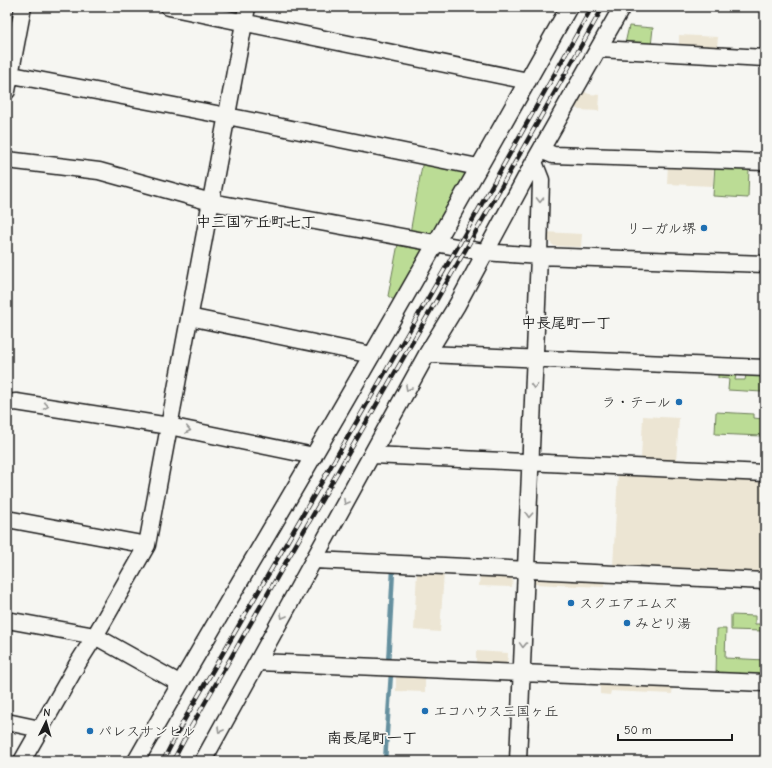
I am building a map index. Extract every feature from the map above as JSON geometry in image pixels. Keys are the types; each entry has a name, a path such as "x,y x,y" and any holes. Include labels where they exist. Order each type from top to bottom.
{"street":[{"path":"7,91 8,75 23,7"},
{"path":"169,7 246,15 528,81"},
{"path":"136,761 179,684 314,456 436,244 569,7"},
{"path":"203,761 427,354 457,305 484,252 622,7"},
{"path":"22,761 147,545 246,15"},
{"path":"599,49 765,58"},
{"path":"8,75 227,116 478,167"},
{"path":"538,156 553,155 765,162"},
{"path":"518,761 539,256 541,180 538,156"},
{"path":"7,160 99,171 211,202 484,252 539,256 765,264"},
{"path":"189,317 372,355"},
{"path":"427,354 765,368"},
{"path":"7,403 16,402 169,426 314,456"},
{"path":"372,455 765,473"},
{"path":"7,519 147,545"},
{"path":"314,560 765,580"},
{"path":"7,620 95,636 179,684"},
{"path":"258,662 765,683"},
{"path":"7,722 40,729"}],"shaded area":[{"path":"679,35 718,37 717,48 679,47"},
{"path":"583,91 589,94 600,95 599,111 579,110 574,107"},
{"path":"668,163 714,165 713,186 667,184"},
{"path":"544,232 582,234 581,247 554,246 544,237"},
{"path":"643,416 679,418 676,462 641,460"},
{"path":"618,473 765,480 765,574 613,567"},
{"path":"417,571 444,572 440,632 414,630"},
{"path":"480,573 513,575 512,587 479,586"},
{"path":"534,576 605,579 604,587 534,584"},
{"path":"476,651 508,653 507,666 476,665"},
{"path":"396,674 425,675 425,692 396,691"},
{"path":"600,682 673,685 672,694 611,691 610,695 600,694"}],"green space":[{"path":"629,26 653,28 651,46 625,44"},
{"path":"423,160 464,169 465,174 433,235 410,233"},
{"path":"715,165 749,167 748,198 713,196"},
{"path":"398,244 420,247 423,253 394,300 388,296"},
{"path":"718,374 736,375 735,380 745,380 746,375 765,376 765,384 763,384 762,392 728,390 729,379 718,378"},
{"path":"716,412 754,414 754,418 762,419 762,436 715,434"},
{"path":"731,615 755,616 755,624 765,624 765,646 762,646 762,631 731,630"},
{"path":"717,629 726,629 725,658 765,660 765,678 716,676"}],"waterway":[{"path":"388,664 393,570"},
{"path":"385,761 391,673"}],"railway":[{"path":"163,761 183,722 457,248 592,7"},
{"path":"173,761 191,727 466,249 603,7"}],"place":[{"name":"リーガル堺","path":"704,228"},
{"name":"ラ・テール","path":"679,402"},
{"name":"スクエアエムズ","path":"571,603"},
{"name":"みどり湯","path":"627,623"},
{"name":"エコハウス三国ヶ丘","path":"425,711"},
{"name":"パレスサンヒル","path":"90,731"}],"district":[{"name":"中三国ヶ丘町七丁","path":"256,222"},
{"name":"中長尾町一丁","path":"566,323"},
{"name":"南長尾町一丁","path":"372,738"}]}
